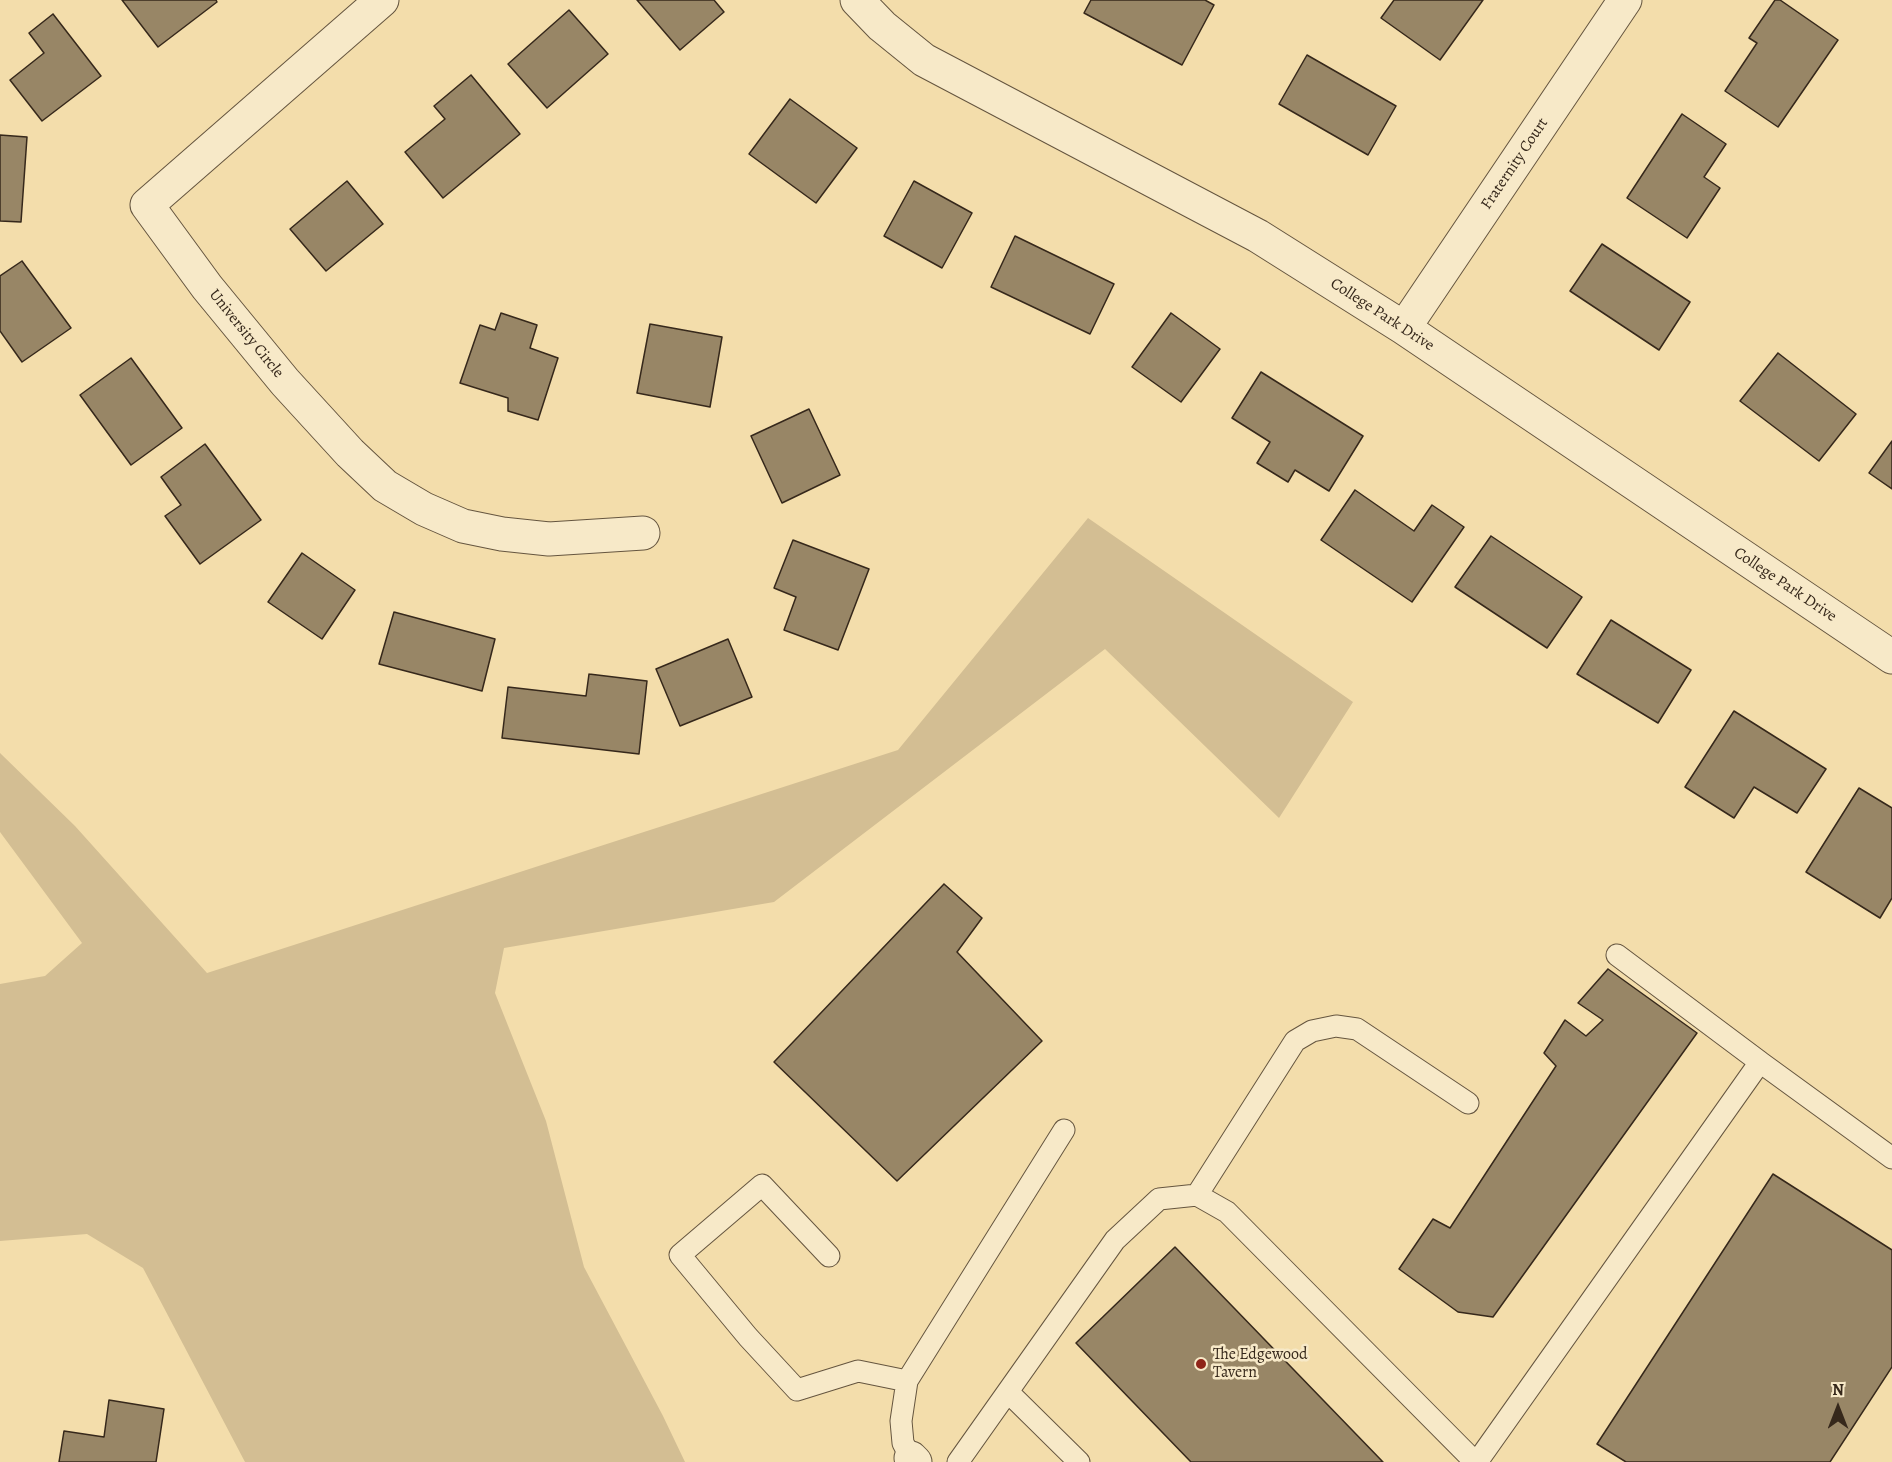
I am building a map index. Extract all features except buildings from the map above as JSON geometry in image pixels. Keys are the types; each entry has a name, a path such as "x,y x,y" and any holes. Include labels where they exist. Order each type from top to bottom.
{"street":[{"name":"University Circle","path":"382,0 147,205 207,287 285,382 350,453 385,486 463,526 502,534 549,539 643,532"},
{"name":"College Park Drive","path":"857,0 882,26 924,60 1258,236 1404,328 1892,657"},
{"name":"Fraternity Court","path":"1404,328 1626,0"}],"lane":[{"path":"1617,955 1892,1158"},
{"path":"1197,1194 1295,1041 1312,1031 1336,1026 1357,1029 1468,1103"},
{"path":"958,1462 1115,1240 1159,1199 1197,1194 1227,1212 1476,1462 1760,1062"},
{"path":"913,1460 903,1443 901,1421 907,1381 1064,1130"},
{"path":"829,1256 762,1185 680,1255 748,1337 797,1390 858,1371 907,1381"},
{"path":"1008,1392 1079,1462"}],"shaded area":[{"path":"1088,518 1353,702 1279,818 1105,649 774,902 504,948 495,993 546,1121 584,1267 685,1462 245,1462 143,1268 87,1234 0,1241 0,984 45,976 82,943 0,832 0,753 75,826 207,973 898,750"}],"place":[{"name":"The Edgewood Tavern","path":"1201,1364"}]}
